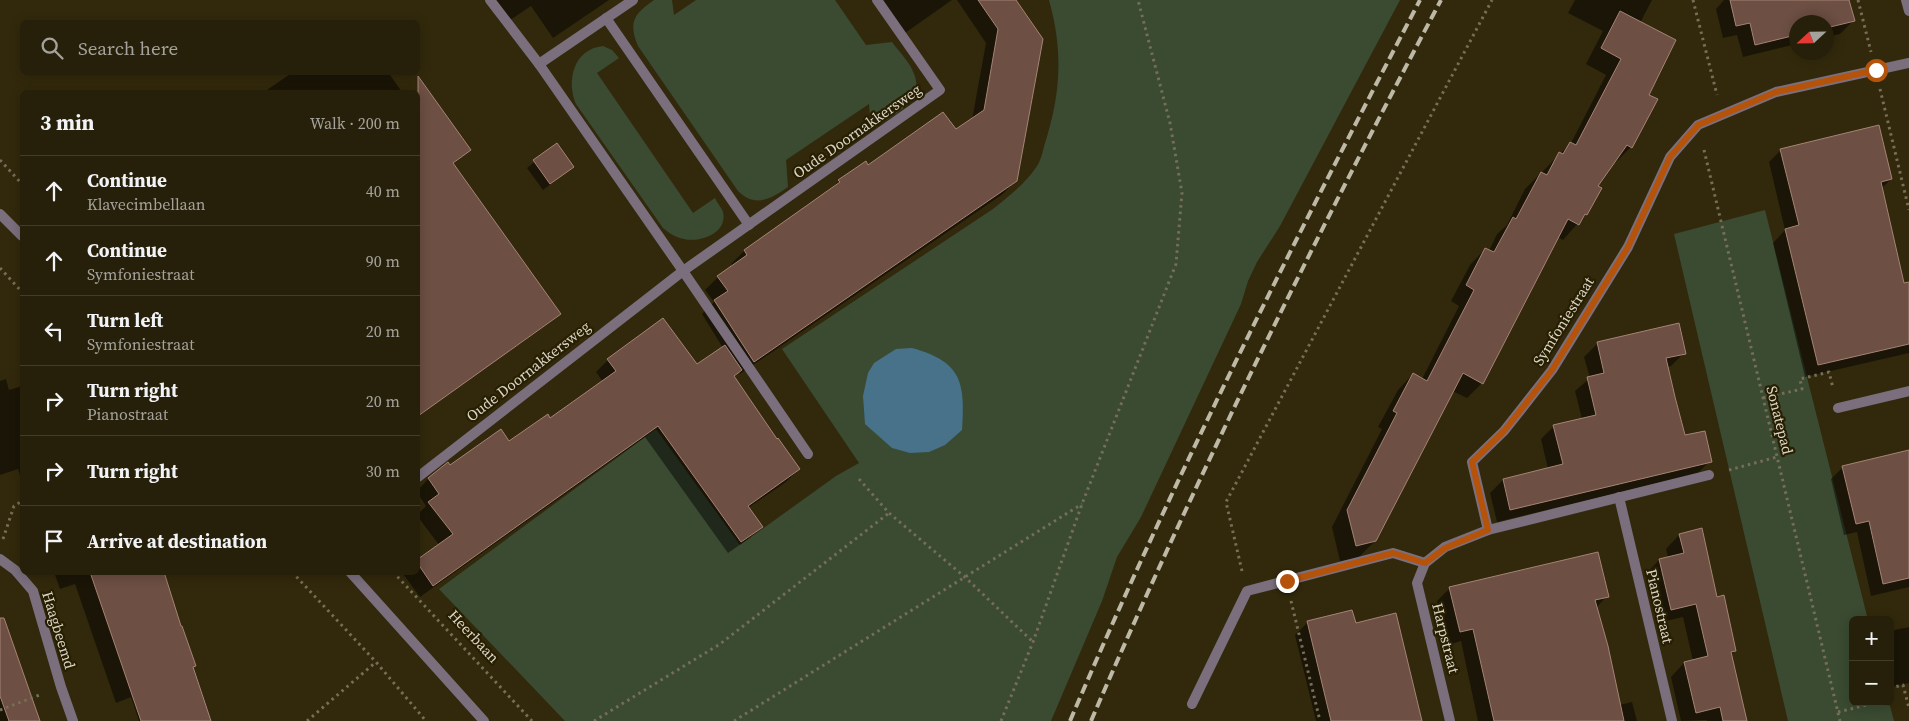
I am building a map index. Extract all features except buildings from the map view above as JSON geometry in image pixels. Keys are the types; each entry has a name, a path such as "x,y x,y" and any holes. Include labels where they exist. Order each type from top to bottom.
{"street":[{"path":"490,0 539,64 808,454"},
{"path":"539,64 633,0"},
{"name":"Oude Doornakkersweg","path":"420,475 682,271 940,90 877,0"},
{"path":"1906,0 1909,11"},
{"path":"606,18 749,225"},
{"path":"1698,125 1776,92 1909,63"},
{"name":"Symfoniestraat","path":"1488,530 1472,462 1504,431 1552,370 1628,247 1670,157 1698,125"},
{"path":"0,214 20,234"},
{"path":"1838,408 1909,391"},
{"path":"1192,704 1247,591 1393,553 1425,563 1445,548 1488,530 1709,475"},
{"name":"Pianostraat","path":"1619,497 1672,721"},
{"name":"Haagbeemd","path":"0,559 15,570 32,591 73,721"},
{"name":"Harpstraat","path":"1425,563 1417,583 1450,721"},
{"path":"353,575 484,721"}],"path":[{"path":"1001,721 1033,642 1082,504 1176,264 1182,193 1170,123 1138,0"},
{"path":"1247,591 1226,502 1492,0"},
{"path":"1693,0 1722,115"},
{"path":"1858,0 1909,210"},
{"name":"Sonatepad","path":"1698,125 1840,721"},
{"path":"0,160 20,182"},
{"path":"0,268 20,290"},
{"path":"1763,398 1802,389 1800,379 1829,372 1838,408"},
{"path":"1709,475 1778,457"},
{"path":"859,479 889,513 966,578 1033,642"},
{"path":"0,547 14,506 20,502"},
{"path":"734,721 1082,504"},
{"path":"594,721 720,644 889,513"},
{"path":"295,575 376,662 426,721"},
{"name":"Heerbaan","path":"396,575 532,721"},
{"path":"1287,581 1320,721"},
{"path":"307,721 376,662"},
{"path":"1894,687 1903,685 1909,708"},
{"path":"0,710 61,687"},
{"path":"1838,712 1863,706"}],"green space":[{"path":"654,0 672,0 674,15 696,0 835,0 866,45 892,42 907,61 914,74 915,93 911,101 904,108 871,130 869,104 786,160 788,187 763,200 751,199 738,191 638,46 633,31 635,19"},
{"path":"1049,0 1400,0 1280,226 1257,262 1248,281 1241,304 1141,517 1117,557 1102,601 1051,721 565,721 439,589 656,429 740,545 836,476 859,463 782,349 993,209 1017,189 1039,163 1051,122 1057,87 1057,36"},
{"path":"603,46 612,50 619,58 597,73 693,213 715,198 722,209 723,219 721,226 711,235 705,238 690,240 672,235 663,228 576,104 572,85 575,67 585,53 593,48"},
{"path":"1765,210 1867,616 1849,616 1849,706 1890,706 1894,721 1788,721 1674,234"}],"water":[{"path":"912,348 929,354 951,367 961,387 962,430 945,445 929,452 910,453 892,448 865,424 863,396 868,373 874,363 896,349"}],"railway":[{"path":"1070,721 1194,447 1282,267 1420,0"},
{"path":"1091,721 1215,447 1303,267 1441,0"}],"route":[{"path":"1287,581 1393,553 1425,563 1445,548 1488,530 1472,462 1504,431 1552,370 1628,247 1670,157 1698,125 1776,92 1876,70"}]}
